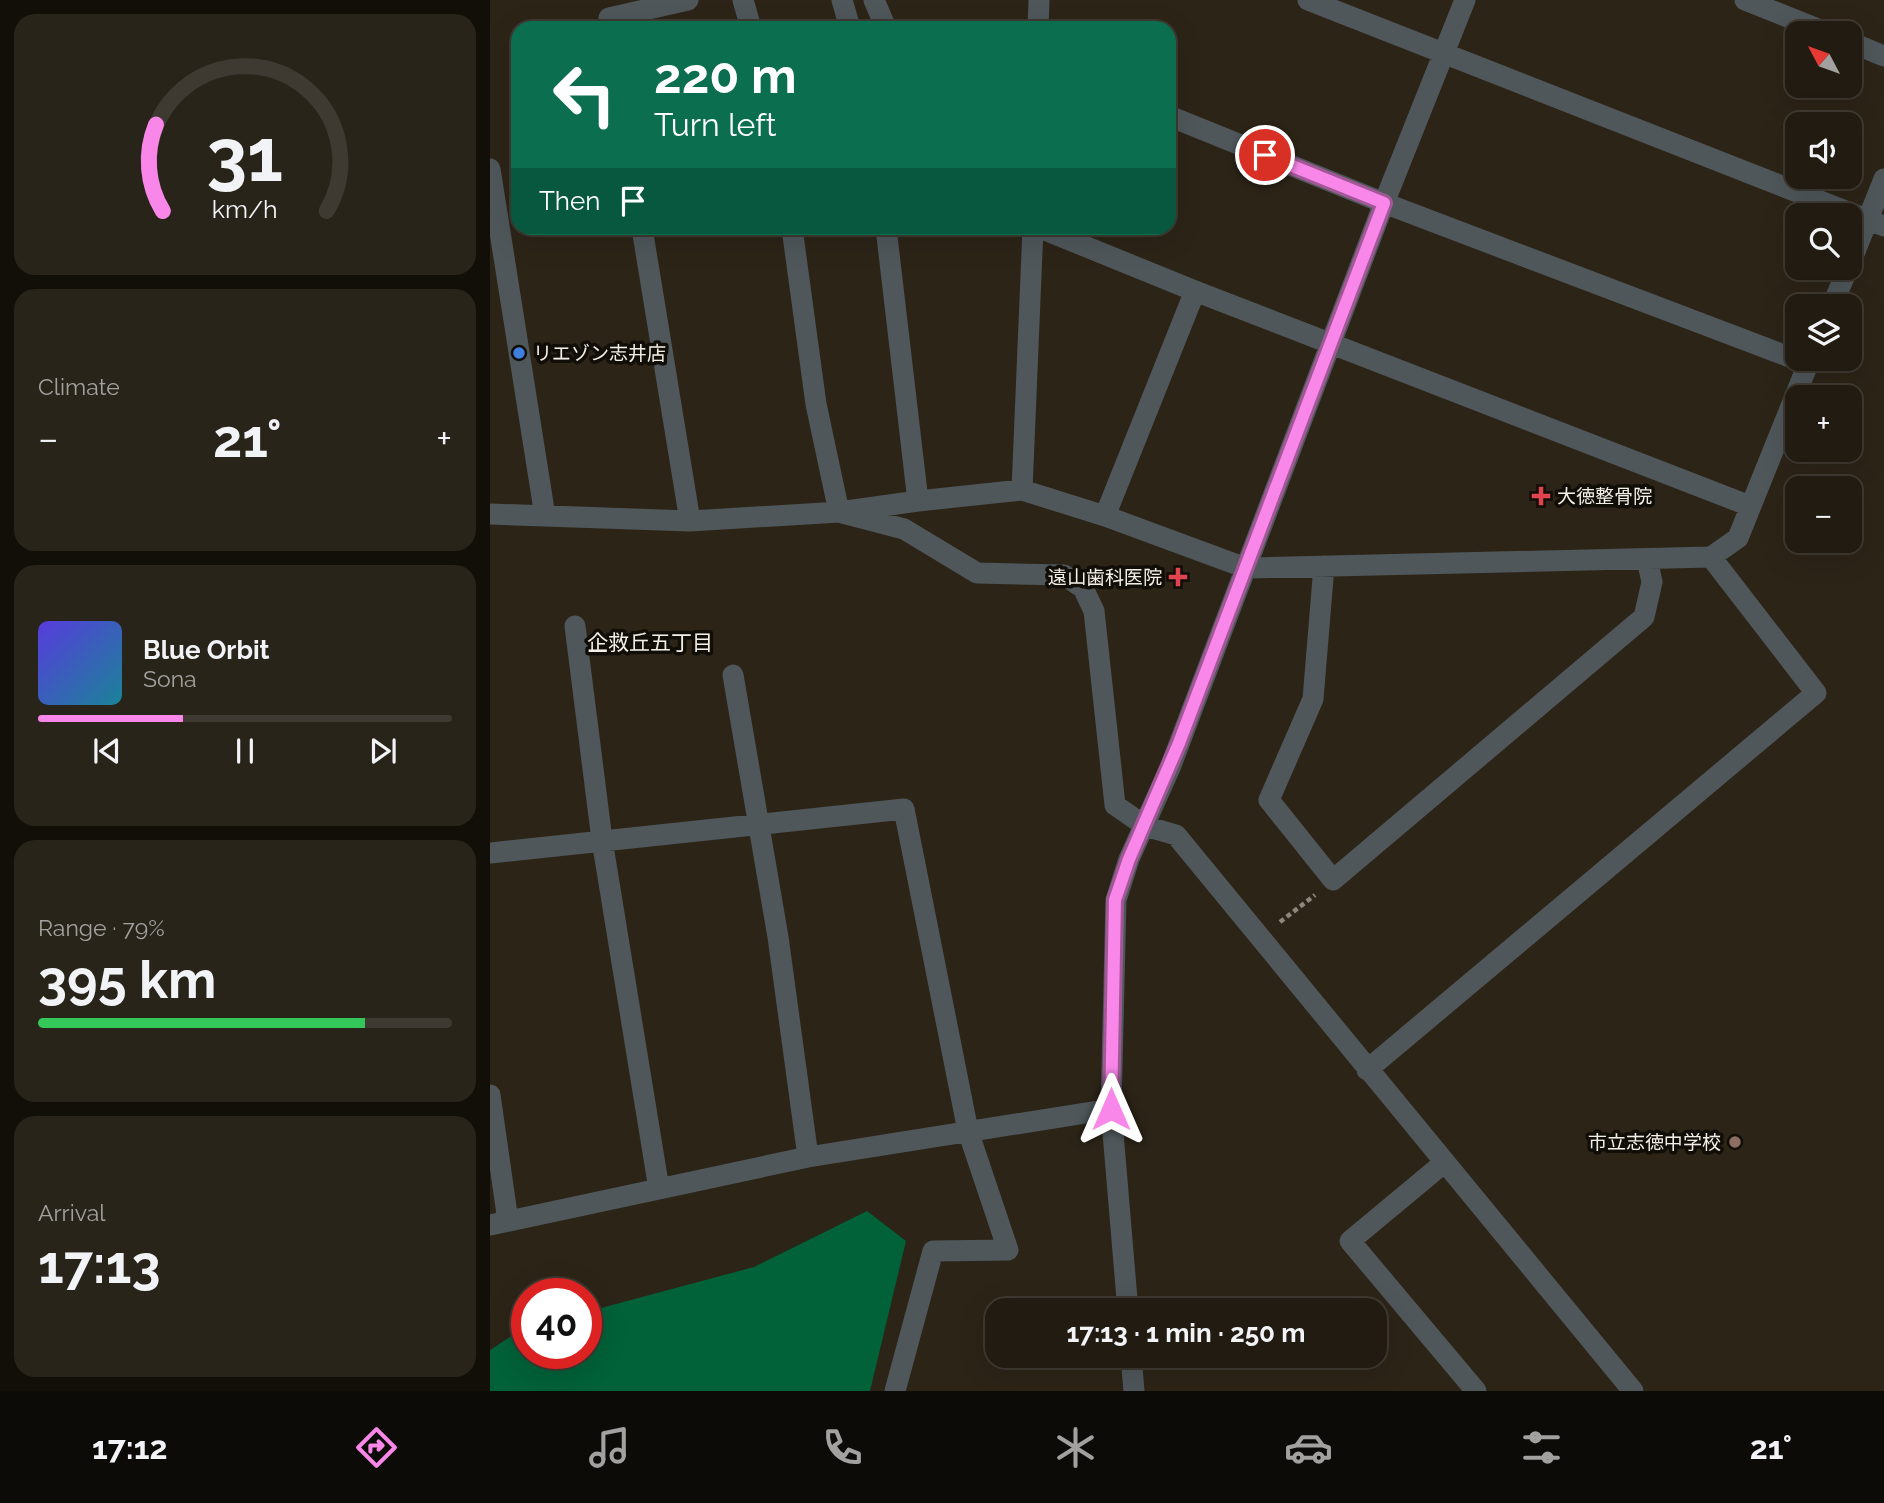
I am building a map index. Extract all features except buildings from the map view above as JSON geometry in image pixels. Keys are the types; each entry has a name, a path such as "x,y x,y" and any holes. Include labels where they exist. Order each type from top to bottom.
{"street":[{"path":"610,21 610,18 688,0"},
{"path":"743,0 749,21"},
{"path":"842,0 848,21"},
{"path":"874,0 883,21"},
{"path":"1038,21 1039,0"},
{"path":"1308,0 1876,223"},
{"path":"1127,1298 1111,1109 1115,900 1465,0"},
{"path":"1745,0 1798,21"},
{"path":"1862,47 1884,56"},
{"path":"1176,119 1384,203 1785,352"},
{"path":"490,169 495,231 545,516"},
{"path":"1862,245 1876,223 1884,179"},
{"path":"643,235 690,521"},
{"path":"793,235 816,404 839,512"},
{"path":"887,235 918,501"},
{"path":"1022,490 1033,235"},
{"path":"1057,235 1332,345 1750,506"},
{"path":"1105,516 1195,291"},
{"path":"490,514 690,521 839,512 1022,490 1105,516 1246,568 1711,557 1738,538 1805,371"},
{"path":"839,512 904,529 976,573 1064,575 1083,588 1094,611 1115,805 1145,826 1177,835 1367,1070 1633,1391"},
{"path":"1367,1070 1816,693 1711,557"},
{"path":"1324,566 1313,699 1269,800 1333,880 1644,617 1653,582 1647,559"},
{"path":"575,626 602,840 659,1189"},
{"path":"733,675 759,822 808,1157"},
{"path":"490,853 759,822 904,809 968,1131 1008,1250 933,1251 895,1391"},
{"path":"490,1095 499,1223 808,1157 1111,1109"},
{"path":"1445,1162 1350,1241 1476,1391"},
{"path":"1132,1368 1134,1391"}],"path":[{"path":"1261,938 1333,880"}],"green space":[{"path":"867,1211 906,1241 870,1391 490,1391 490,1350 511,1336 511,1369 602,1369 602,1308 754,1267"}],"place":[{"name":"リエゾン志井店","path":"519,353"},
{"name":"大徳整骨院","path":"1541,496"},
{"name":"遠山歯科医院","path":"1178,577"},
{"name":"市立志徳中学校","path":"1735,1142"}],"district":[{"name":"企救丘五丁目","path":"650,643"}],"route":[{"path":"1111,1109 1115,900 1129,859 1179,743 1384,203 1265,155"}]}
